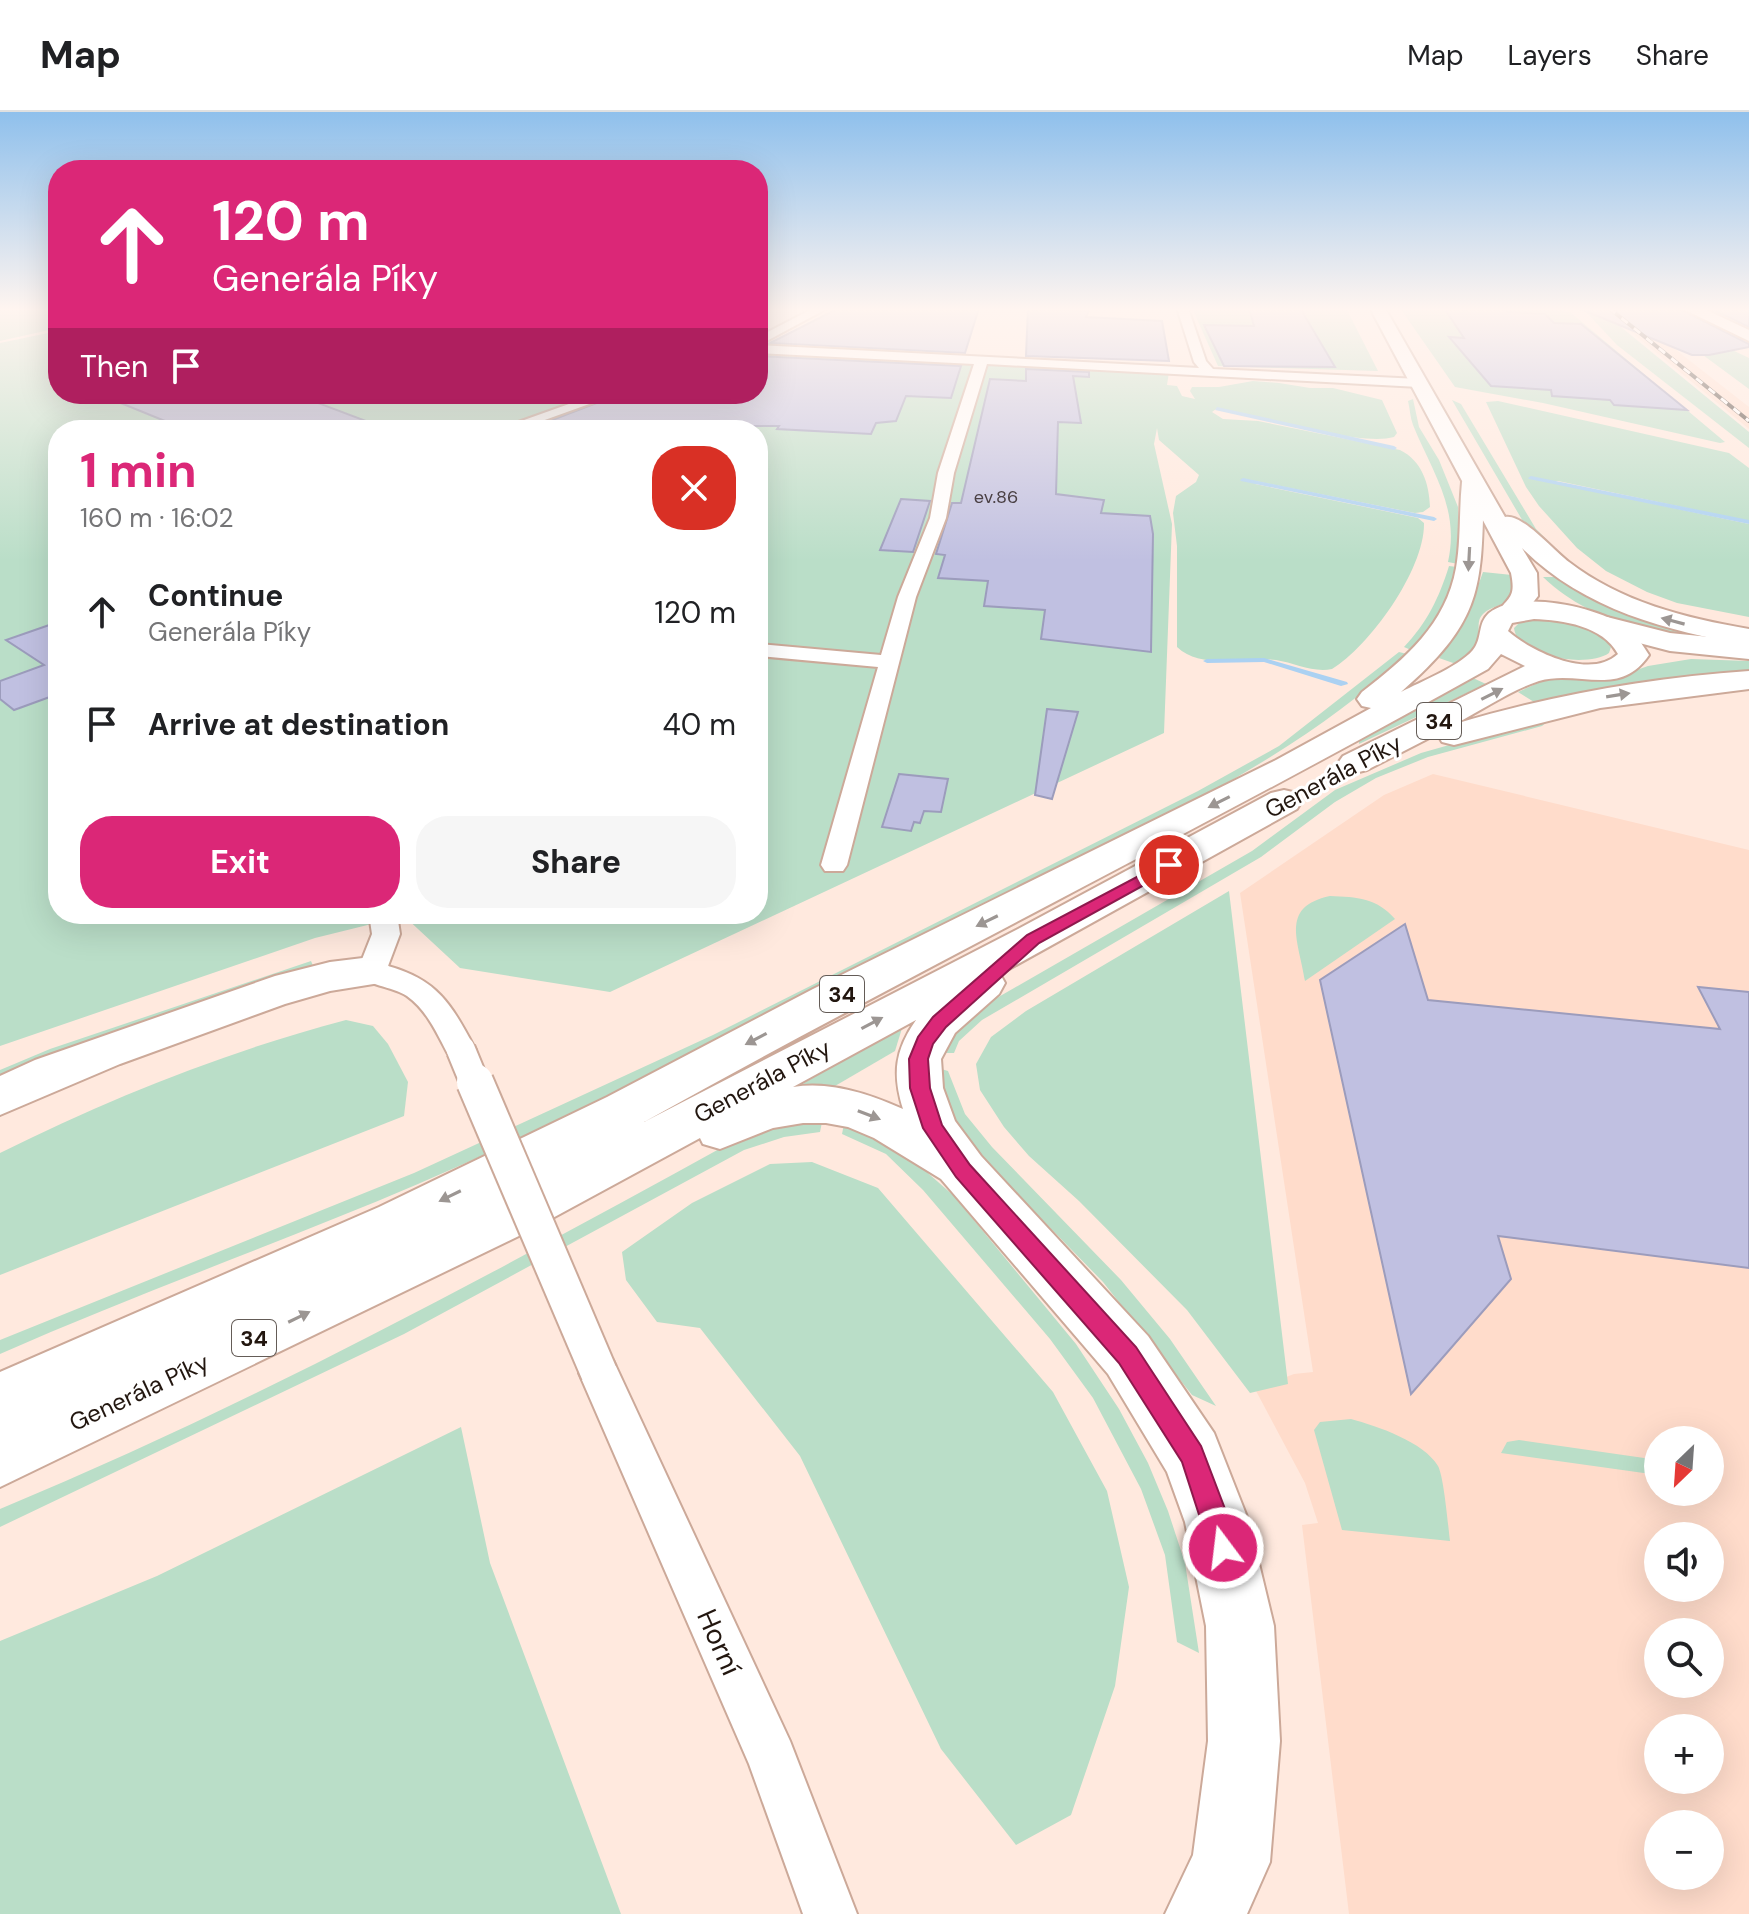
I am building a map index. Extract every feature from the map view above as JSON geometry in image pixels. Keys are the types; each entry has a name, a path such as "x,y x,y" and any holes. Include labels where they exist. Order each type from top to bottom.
{"main road":[{"path":"1424,392 1524,573 1527,583 1525,600 1502,624"},
{"path":"1473,482 1539,553 1564,574 1595,592 1659,617 1749,637"},
{"path":"1306,773 1407,674 1447,625 1465,589 1470,567 1473,482"},
{"path":"1524,573 1548,594 1631,645 1634,655 1629,663"},
{"name":"34","path":"1544,611 1661,641 1749,653 1678,655 1601,671 1556,668 1516,653 1502,624 1544,611"},
{"name":"Generála Píky","path":"0,1456 507,1217 1033,939 1306,773 1477,663 1490,648 1502,624"},
{"name":"Generála Píky","path":"0,1402 397,1223 595,1124 828,1000 1306,773 1526,675 1556,668"},
{"name":"34","path":"1306,773 1583,701 1749,680"},
{"path":"1033,939 939,1022 918,1059 920,1088 933,1128 963,1171 1128,1355 1192,1455 1217,1522 1240,1626 1244,1741 1231,1862 1205,1914"},
{"path":"0,1097 124,1045 287,988 336,975 371,972"},
{"path":"507,1217 748,1118 778,1108 809,1103 837,1103 878,1118 913,1135 963,1171"},
{"path":"0,1373 244,1293"}],"street":[{"path":"834,865 907,597 938,518 946,473 971,392"},
{"path":"533,420 580,404"},
{"path":"768,651 891,662"},
{"path":"371,972 382,950 386,934 384,924"},
{"name":"Horní","path":"371,972 415,984 432,998 461,1050 599,1373 772,1759 830,1914"}],"shaded area":[{"path":"1704,392 1730,392 1749,407 1749,429"},
{"path":"1433,774 1749,850 1749,1914 1349,1914 1302,1525 1318,1523 1305,1483 1255,1389 1294,1374 1313,1372 1240,893 1384,795"}],"green space":[{"path":"0,392 48,392 48,404 768,404 768,392 1180,392 1182,396 1195,399 1191,392 1350,392 1382,400 1397,433 1394,437 1357,438 1235,412 1216,409 1212,412 1223,419 1258,421 1400,450 1414,460 1423,474 1430,507 1415,513 1255,481 1255,484 1418,518 1424,523 1422,542 1393,605 1363,643 1332,669 1311,669 1264,659 1199,659 1177,647 1177,546 1173,513 1176,496 1196,482 1199,475 1159,440 1157,428 1154,444 1172,524 1164,733 768,918 768,420 48,420 48,924 372,924 315,938 0,1046"},
{"path":"1483,392 1665,392 1725,442 1720,443"},
{"path":"1677,392 1700,392 1749,432 1749,448"},
{"path":"1413,399 1419,427 1439,460 1458,507 1458,564 1448,562 1451,543 1447,507 1412,422 1408,401"},
{"path":"1452,400 1461,404 1536,529 1577,570 1528,530"},
{"path":"1498,401 1729,453 1749,468 1749,521 1558,481 1550,482 1749,524 1749,617 1677,603 1647,592 1606,571 1577,548 1526,487 1486,402"},
{"path":"1449,566 1457,567 1440,612 1411,650 1404,647 1431,610"},
{"path":"1483,572 1512,575 1512,598 1483,614 1477,640 1467,655 1456,664 1439,658 1465,617"},
{"path":"1543,577 1557,577 1746,642 1638,628 1587,609"},
{"path":"1541,618 1570,622 1598,633 1611,647 1609,653 1586,660 1571,660 1527,647 1514,628 1519,623"},
{"path":"1399,652 1407,654 1308,733 1255,767 1144,828 489,1153 0,1354 0,1340 414,1173 713,1035 1198,791 1279,746"},
{"path":"1691,659 1749,661 1749,672 1673,678 1534,702 1518,692 1554,676 1620,676 1648,666"},
{"path":"1473,678 1486,684 1359,744 1359,740"},
{"path":"1545,718 1547,722 1542,726 1428,757 1376,778 1335,802 1261,857 982,1020 959,1041 954,1053 941,1053 951,1034 969,1014 1252,851 1335,790 1421,753"},
{"path":"1229,891 1288,1384 1250,1393 1187,1310 1079,1201 1029,1156 1004,1127 980,1090 976,1064 991,1037 1026,1011"},
{"path":"1330,896 1366,900 1395,919 1305,981 1297,939 1298,917 1314,901"},
{"path":"413,924 755,924 610,992 460,968"},
{"path":"311,961 314,968 0,1081 0,1070 50,1049"},
{"path":"346,1020 373,1026 388,1044 408,1082 404,1116 0,1275 0,1153 84,1113 214,1061"},
{"path":"903,1025 895,1051 835,1086 799,1086"},
{"path":"938,1068 948,1071 965,1114 992,1147 1121,1280 1170,1339 1216,1406 1192,1395 1103,1282 982,1158 945,1105"},
{"path":"797,1122 822,1122 820,1132 784,1137 744,1150 404,1334 0,1527 0,1509 94,1469 279,1382 461,1289 730,1143 769,1128"},
{"path":"844,1124 873,1133 905,1153 954,1196 1076,1344 1119,1409 1148,1463 1168,1511 1185,1563 1199,1653 1177,1642 1165,1555 1141,1489 1093,1398 1050,1339 923,1190 886,1154 842,1134"},
{"path":"812,1162 878,1188 1053,1392 1107,1491 1129,1587 1115,1686 1071,1815 1016,1845 941,1749 800,1456 700,1328 657,1322 626,1280 622,1252 692,1203 770,1164"},
{"path":"1351,1419 1399,1436 1431,1457 1438,1466 1442,1480 1450,1541 1342,1530 1314,1430 1320,1422"},
{"path":"461,1427 490,1563 621,1914 0,1914 0,1641 157,1576"},
{"path":"1519,1440 1644,1458 1644,1473 1501,1453 1507,1442"}],"building":[{"path":"768,392 953,392 951,398 906,396 896,421 876,423 871,434 777,429 779,426 768,426 768,420 552,420 594,404 768,404"},
{"path":"987,392 1076,392 1081,423 1058,422 1056,494 1104,500 1101,513 1150,516 1153,534 1151,652 1041,639 1045,610 984,606 988,581 938,578 945,555 936,554 952,503 961,503"},
{"path":"1551,392 1665,392 1687,410 1614,405 1610,400 1552,396"},
{"path":"123,404 321,404 363,420 162,420"},
{"path":"901,499 930,501 913,552 880,550"},
{"path":"48,625 48,698 14,710 0,699 0,681 44,665 6,640"},
{"path":"1047,709 1078,712 1052,799 1035,795"},
{"path":"899,774 948,779 941,812 924,811 920,823 914,822 911,831 882,827"},
{"path":"1405,924 1428,1000 1720,1029 1698,987 1749,992 1749,1268 1498,1236 1511,1279 1411,1394 1320,980"}],"waterway":[{"path":"1217,409 1394,448"},
{"path":"1531,478 1749,522"},
{"path":"1243,480 1434,519"},
{"path":"1207,661 1264,660 1344,684"}],"railway":[{"path":"1713,392 1749,421"}],"route":[{"path":"1169,865 1033,939 939,1022 918,1059 920,1088 933,1128 963,1171 1128,1355 1192,1455 1217,1522 1223,1548"}]}
